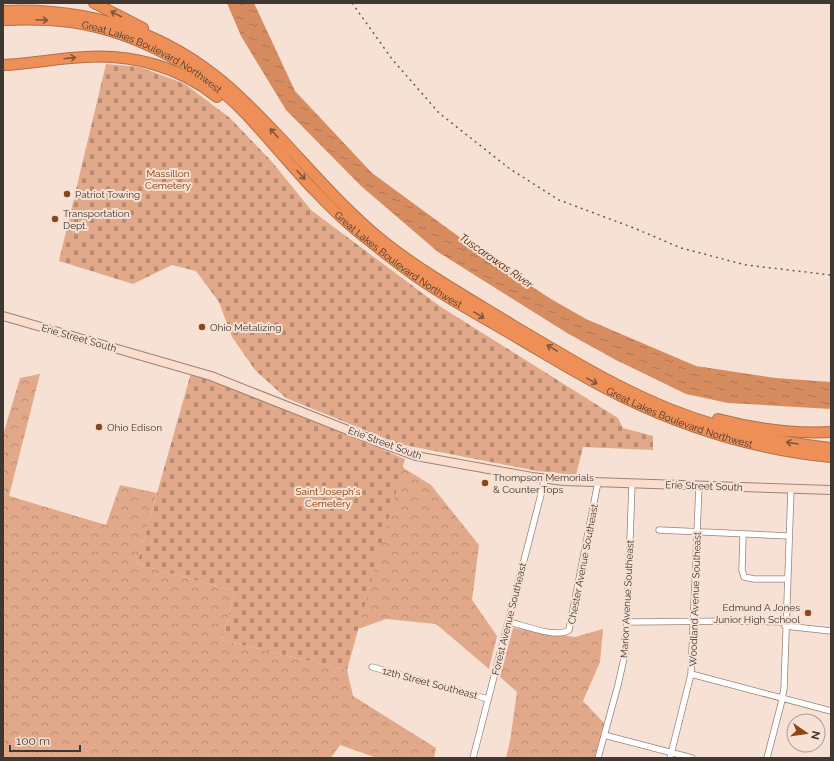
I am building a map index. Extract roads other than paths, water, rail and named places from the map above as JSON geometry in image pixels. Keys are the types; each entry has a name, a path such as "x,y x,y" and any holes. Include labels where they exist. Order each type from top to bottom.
{"highway":[{"path":"94,3 164,39 200,60 234,86 260,117"},
{"name":"Great Lakes Boulevard Northwest","path":"3,11 34,11 77,15 113,23 152,37 178,51 206,69 239,96 338,200 369,229 396,251 454,290 610,381 671,409 731,429 772,439 831,448"},
{"name":"Great Lakes Boulevard Northwest","path":"3,20 30,19 72,22 102,29 151,47 188,67 223,93 246,114 303,177 354,228 402,267 434,288 599,385 659,414 718,434 779,450 831,457"},
{"path":"3,65 99,56 130,59 161,66 187,76 210,91 233,110 277,152 289,161"},
{"path":"610,381 630,386 666,402 732,422 780,431 831,432"}],"main road":[{"name":"Erie Street South","path":"3,316 211,376 416,456 545,479 632,484 831,490"}],"street":[{"name":"Forest Avenue Southeast","path":"473,758 545,479"},
{"name":"Chester Avenue Southeast","path":"508,622 549,632 564,632 569,630 598,482"},
{"name":"Marion Avenue Southeast","path":"598,758 625,662 628,622 632,484"},
{"name":"Woodland Avenue Southeast","path":"670,755 692,674 699,486"},
{"path":"767,758 783,698 791,489"},
{"path":"659,530 697,533 789,536"},
{"path":"743,534 742,570 744,577 754,579 787,579"},
{"path":"628,622 694,621 785,624 831,631"},
{"name":"12th Street Southeast","path":"372,667 488,699"},
{"path":"692,674 831,711"},
{"path":"604,735 670,755 692,758"}],"water":[{"path":"227,3 254,3 295,91 372,173 488,258 551,299 586,319 696,366 776,378 831,382 831,409 728,403 686,394 616,360 567,333 438,252 361,186 286,110 241,36"}],"railway":[{"path":"352,3 392,59 439,113 510,169 559,200 634,228 681,248 746,265 831,275"}],"place":[{"name":"Patriot Towing","path":"67,194"},
{"name":"Transportation Dept.","path":"55,219"},
{"name":"Ohio Metalizing","path":"202,327"},
{"name":"Ohio Edison","path":"99,427"},
{"name":"Thompson Memorials & Counter Tops","path":"485,483"},
{"name":"Edmund A Jones Junior High School","path":"808,613"}],"park label":[{"name":"Massillon Cemetery","path":"168,178"},
{"name":"Saint Joseph's Cemetery","path":"328,496"}],"water label":[{"name":"Tuscarawas River","path":"496,261"}]}
